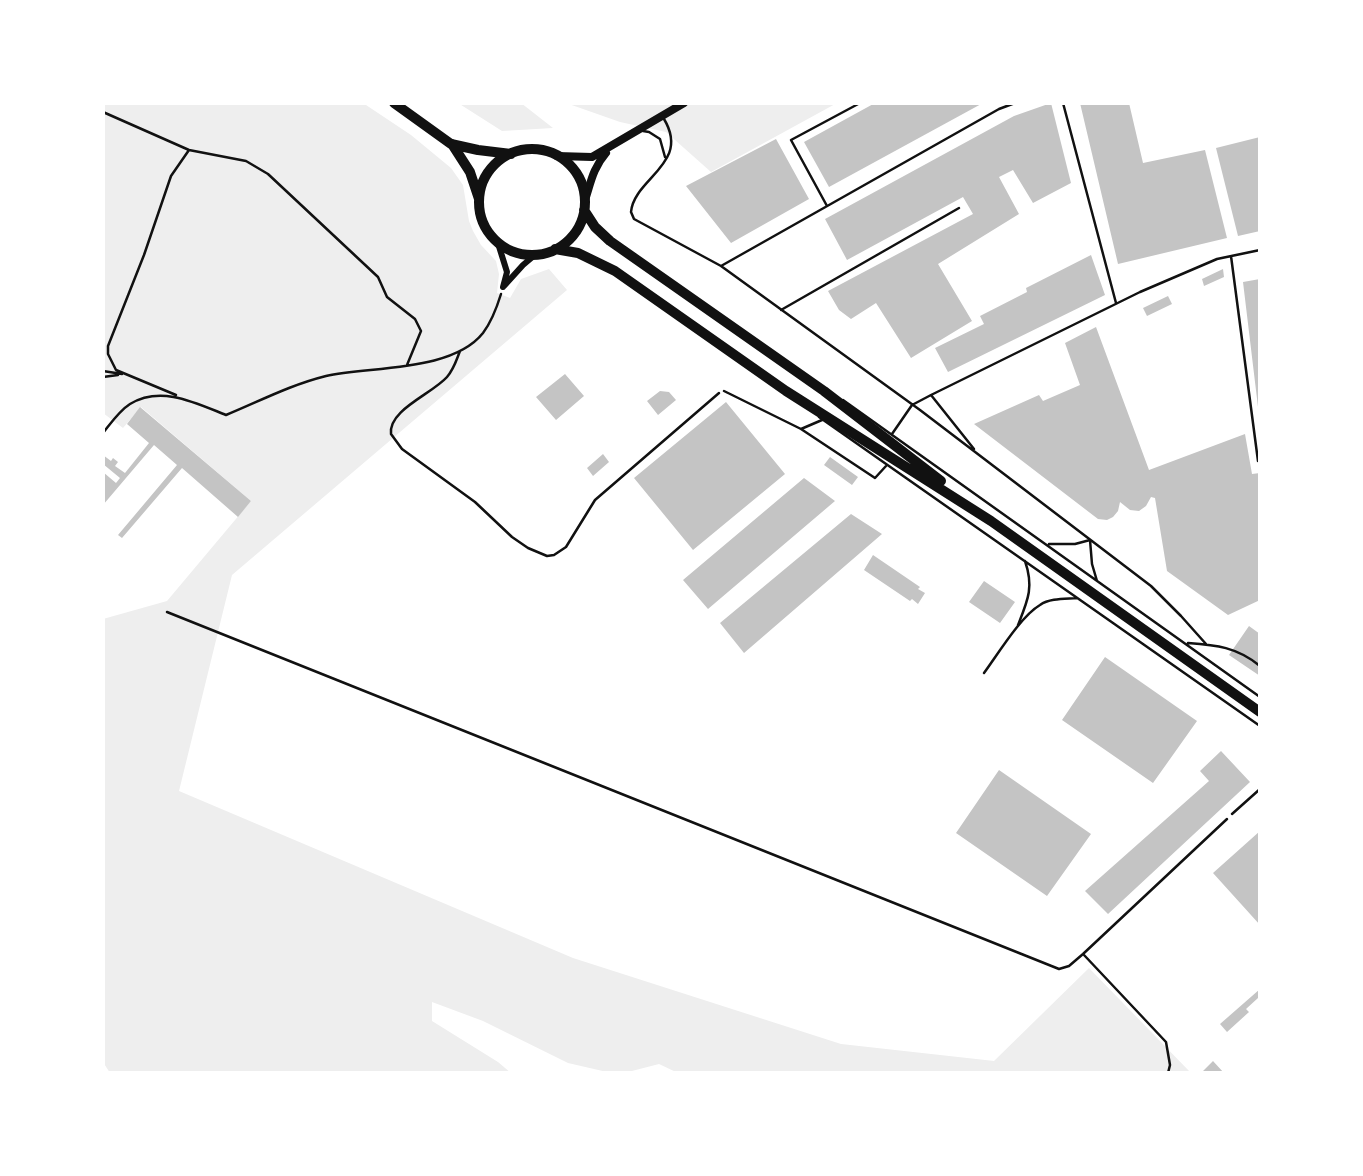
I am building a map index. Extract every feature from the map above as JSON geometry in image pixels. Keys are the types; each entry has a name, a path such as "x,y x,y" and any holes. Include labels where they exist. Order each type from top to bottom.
{"highway":[{"path":"394,103 451,144 470,172 480,200"},
{"path":"451,144 511,154 536,149 557,156 576,173 582,184 585,205 594,227 610,241 803,376 991,521 1260,712"},
{"path":"511,154 498,162 482,185 482,219 497,240 515,251 536,254 555,249 574,234 585,205"},
{"path":"555,249 578,253 615,271 786,391 991,521"}],"street":[{"path":"557,156 592,157 684,103"},
{"path":"585,205 597,163 610,148"},
{"path":"497,240 507,272 503,287"},
{"path":"503,287 536,254"}],"lane":[{"path":"827,206 791,140 860,103"},
{"path":"721,266 1014,103"},
{"path":"1063,103 1116,303"},
{"path":"654,134 653,130 659,119 670,133 669,150 660,171 635,198 631,212 634,219 721,266 912,404 1151,586 1206,644"},
{"path":"637,132 654,134 664,146 665,161"},
{"path":"781,310 959,208"},
{"path":"891,434 912,404 1116,303 1217,260 1260,250"},
{"path":"1231,257 1258,461"},
{"path":"803,376 837,396 1260,697"},
{"path":"724,391 802,429 875,478 887,465"},
{"path":"786,391 822,420 1260,726"},
{"path":"931,395 978,454"},
{"path":"802,429 822,420"},
{"path":"1045,544 1060,545 1090,540"},
{"path":"1090,540 1097,581"},
{"path":"1017,628 1030,596 1029,574 1025,561"},
{"path":"984,673 1017,628 1040,604 1077,598"},
{"path":"1185,642 1223,645 1240,652 1260,666"},
{"path":"1232,814 1260,789"}],"path":[{"path":"103,112 189,150 246,161 268,174 364,263 378,277 387,297 415,319 421,331 407,365"},
{"path":"189,150 172,176 108,346 108,354 116,370 125,374 226,415 273,393 306,382 328,376 407,365 460,351 482,333 497,307 503,287"},
{"path":"460,351 448,376 433,390 402,410 390,427 391,434 402,449 475,502 512,537 547,556 566,547 595,500 717,394 724,391"},
{"path":"103,371 125,374"},
{"path":"103,377 125,374"},
{"path":"104,430 128,405 140,399 154,396 181,397"},
{"path":"167,612 1059,969 1069,966 1083,954 1232,814"},
{"path":"1083,954 1166,1042 1170,1065 1168,1073"}],"shaded area":[{"path":"103,103 363,103 411,135 451,168 463,185 473,231 481,245 496,261 499,274 497,293 510,298 521,279 549,269 567,290 232,575 179,791 573,958 841,1044 994,1061 1089,968 1191,1073 678,1073 659,1064 628,1072 607,1072 568,1063 483,1021 432,1002 432,1021 511,1073 110,1073 103,1062 103,619 167,601 251,501 141,407 123,428 103,413"},
{"path":"458,103 521,103 553,128 502,131"},
{"path":"566,103 837,103 711,172 666,132 620,122"}],"building":[{"path":"875,103 983,103 829,187 804,142"},
{"path":"1051,103 1071,183 1033,203 1013,170 999,177 1019,214 938,264 972,321 911,358 876,303 851,319 839,310 828,291 973,214 963,197 847,260 825,219 1014,116"},
{"path":"1080,103 1129,103 1143,163 1205,150 1227,238 1118,264"},
{"path":"1260,137 1260,231 1238,236 1216,148"},
{"path":"776,139 809,199 731,243 686,186"},
{"path":"1091,255 1105,295 948,372 935,348 984,324 980,316 1027,292 1026,288"},
{"path":"1223,269 1224,277 1204,286 1202,279"},
{"path":"1260,279 1260,407 1258,407 1243,282"},
{"path":"1168,296 1172,304 1147,316 1143,308"},
{"path":"1096,327 1149,470 1245,434 1252,474 1260,473 1260,600 1228,615 1167,571 1155,498 1151,497 1139,511 1130,510 1120,502 1113,517 1107,520 1098,519 974,424 1039,395 1043,401 1080,385 1065,343"},
{"path":"565,374 584,396 556,420 536,397"},
{"path":"660,391 669,392 676,400 658,415 647,401"},
{"path":"726,402 785,474 693,550 634,478"},
{"path":"140,407 251,501 238,517 182,468 122,538 118,535 177,465 154,445 103,505 103,472 116,483 120,478 103,464 103,455 118,462 115,466 125,473 149,443 127,424"},
{"path":"603,454 609,462 593,476 587,468"},
{"path":"830,457 858,477 852,485 824,465"},
{"path":"804,478 835,501 708,609 683,580"},
{"path":"851,514 882,534 744,653 720,623"},
{"path":"873,555 920,587 918,589 925,593 918,604 864,570"},
{"path":"984,581 1015,602 1000,623 969,602"},
{"path":"1249,626 1260,634 1260,676 1229,655"},
{"path":"1105,657 1197,721 1153,783 1062,720"},
{"path":"1221,751 1250,782 1108,914 1085,891 1209,781 1200,771"},
{"path":"999,770 1091,834 1047,896 956,833"},
{"path":"1260,831 1260,925 1213,873"},
{"path":"1260,989 1260,999 1246,1009 1249,1012 1227,1032 1220,1024"},
{"path":"1213,1061 1224,1073 1203,1071"}]}
